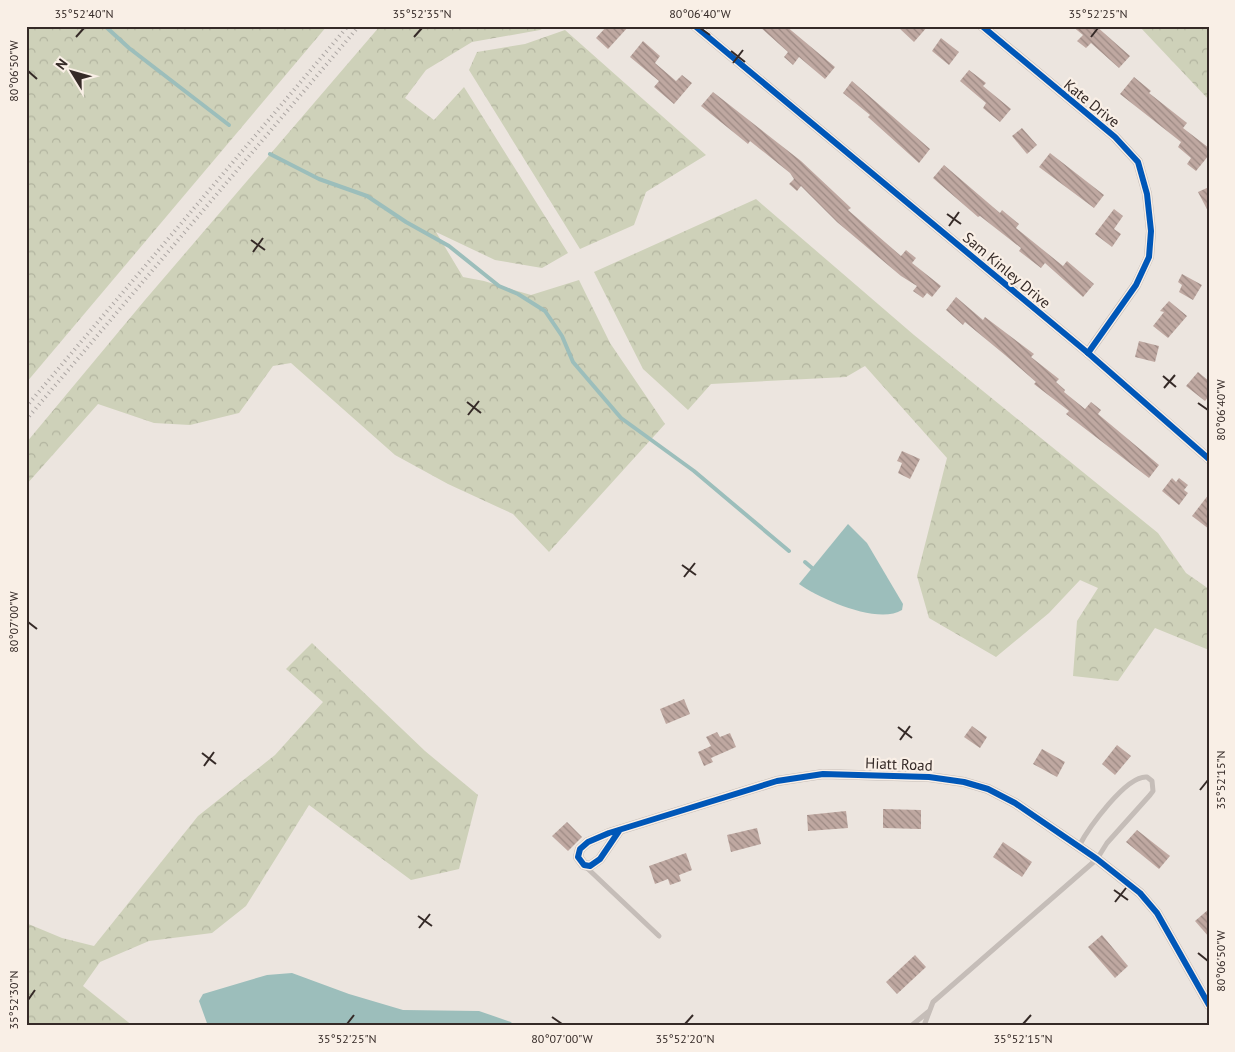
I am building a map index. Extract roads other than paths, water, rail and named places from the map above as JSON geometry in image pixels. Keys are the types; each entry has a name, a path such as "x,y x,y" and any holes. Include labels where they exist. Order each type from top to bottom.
{"street":[{"name":"Sam Kinley Drive","path":"695,26 1088,353 1209,459"},
{"name":"Kate Drive","path":"982,26 1115,137 1138,162 1147,194 1151,231 1149,256 1136,285 1088,353"},
{"name":"Hiatt Road","path":"584,864 578,858 582,847 596,838 777,781 823,774 929,777 964,782 1001,795 1079,846 1133,887 1157,913 1209,1006"},
{"path":"584,864 590,866 597,862 619,830"}],"lane":[{"path":"927,1026 924,1023 934,1002 1097,859 1107,843 1150,795 1153,786 1150,779 1141,777 1118,795 1090,828 1079,846"},
{"path":"584,864 659,936"},
{"path":"911,1026 930,1011"}],"water":[{"path":"848,524 867,543 903,604 902,610 892,614 864,612 834,603 799,584"},
{"path":"292,973 349,994 403,1010 479,1011 511,1022 514,1026 208,1026 199,1001 203,994 267,975"}],"waterway":[{"path":"105,26 129,48 229,125"},
{"path":"270,154 319,179 367,196 406,222 449,246 499,286 518,294 545,311 562,336 573,362 621,418 694,471 789,551"},
{"path":"805,562 812,568"}],"railway":[{"path":"26,407 348,26"},
{"path":"26,420 359,26"}]}
